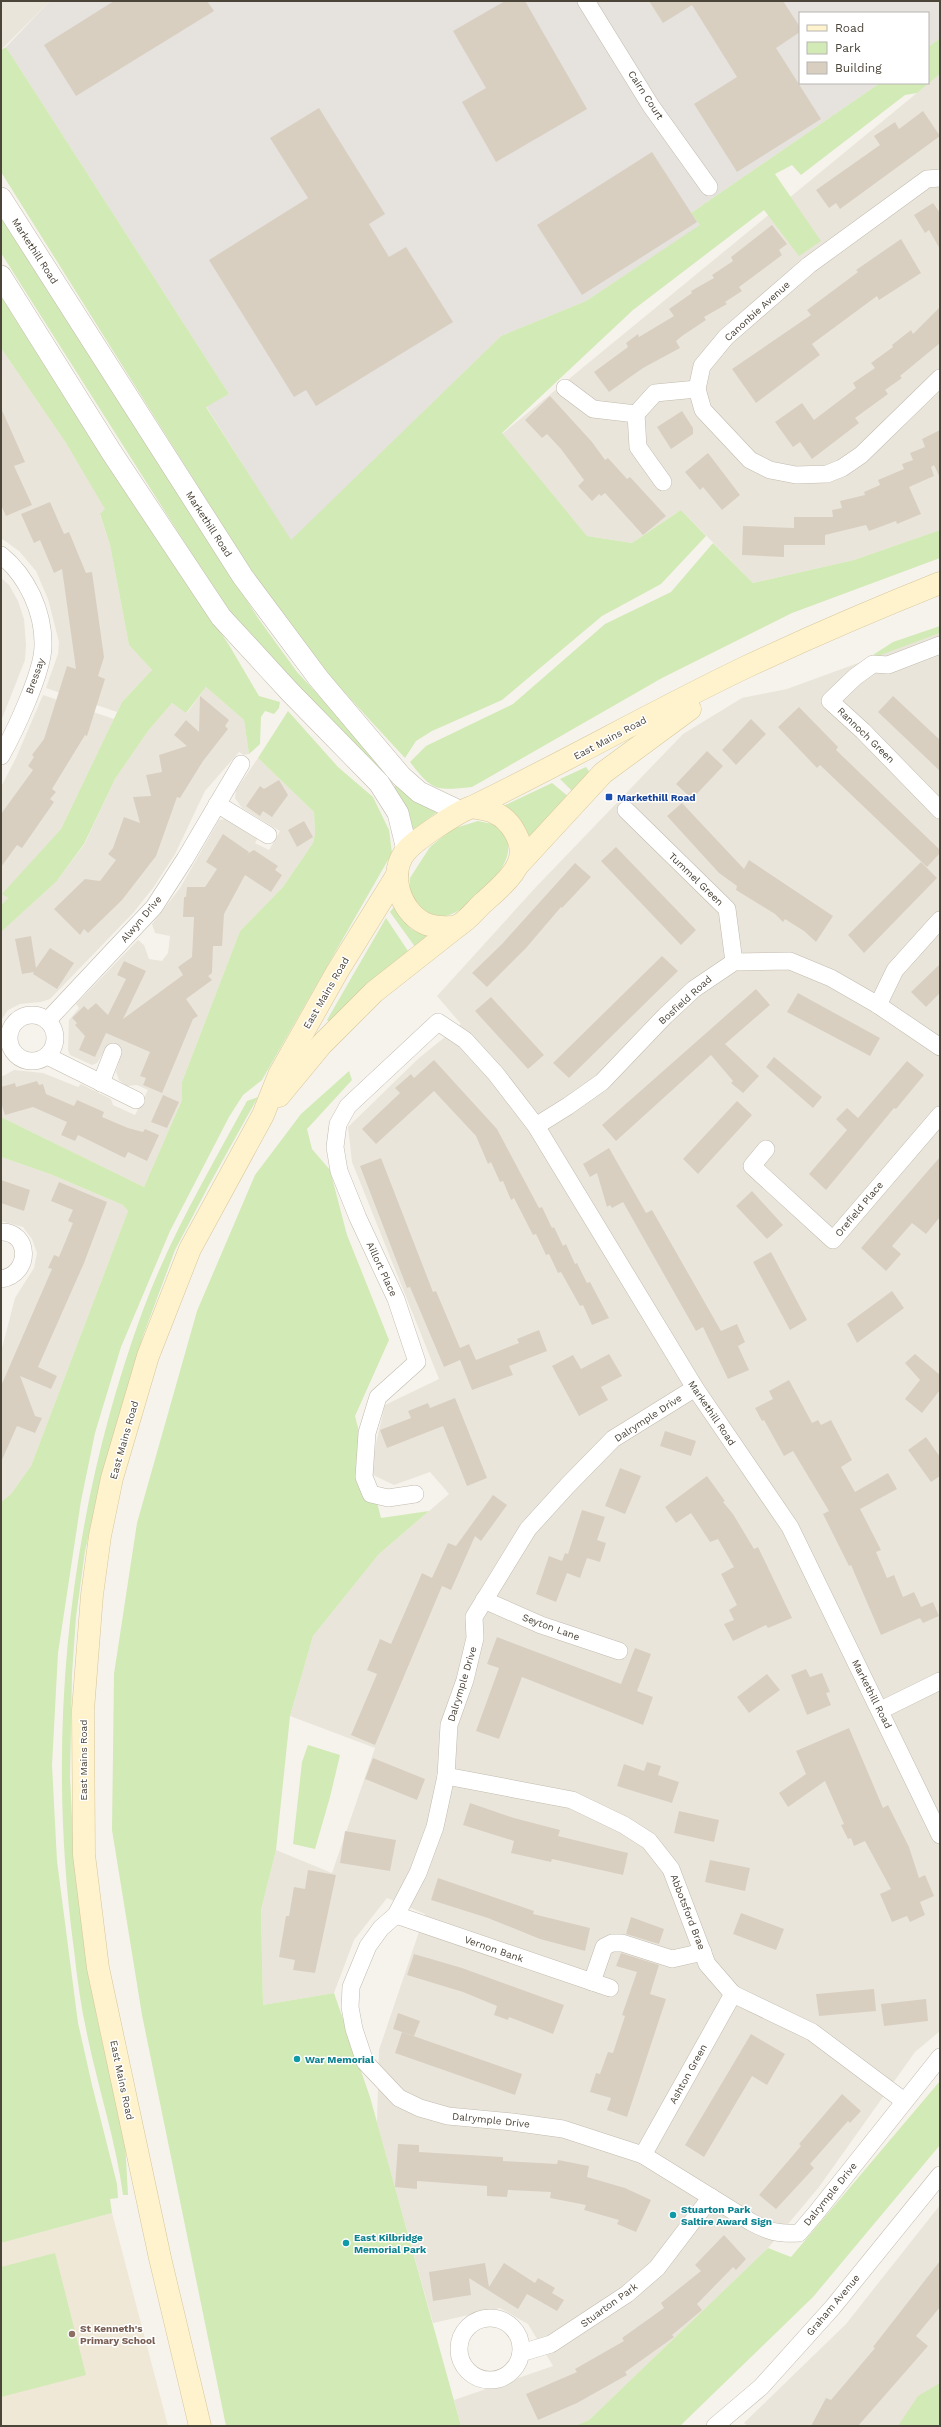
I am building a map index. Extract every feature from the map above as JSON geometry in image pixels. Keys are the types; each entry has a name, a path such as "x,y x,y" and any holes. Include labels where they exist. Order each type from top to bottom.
{"main road":[{"name":"East Mains Road","path":"466,809 556,766 746,667 858,616 940,583"},
{"name":"East Mains Road","path":"519,864 603,773 746,667"},
{"path":"466,809 494,812 513,828 521,845 519,864 498,890 459,925 440,926 427,924 413,917 402,900 397,875 407,850 466,809"},
{"name":"East Mains Road","path":"200,2426 160,2258 98,1968 84,1855 83,1710 92,1595 100,1536 112,1478 148,1356 190,1249 263,1115 279,1075 333,979 397,875"},
{"name":"East Mains Road","path":"263,1115 322,1044 374,992 459,925"}],"street":[{"name":"Cairn Court","path":"586,1 651,106 709,187"},
{"name":"Canonbie Avenue","path":"940,178 927,179 914,188 809,265 767,301 726,337 702,366 697,389 703,410 750,460 770,470 796,475 827,474 842,468 861,455 940,378"},
{"name":"Markethill Road","path":"1,198 243,577 318,679 401,776 419,792 466,809"},
{"path":"1,276 112,453 221,617 290,692 379,783 398,813 407,850"},
{"path":"565,388 593,409 636,414"},
{"path":"663,482 638,447 636,414 656,393 697,389"},
{"name":"Bressay","path":"1,555 21,576 34,598 43,632 43,646 42,657 31,688 1,756"},
{"name":"Rannoch Green","path":"940,645 888,665 873,664 855,677 830,701 863,731 940,810"},
{"name":"Alwyn Drive","path":"48,1020 154,907 185,859 241,764"},
{"path":"217,804 268,835"},
{"name":"Tummel Green","path":"626,810 727,909 734,962"},
{"path":"878,1005 895,970 940,920"},
{"path":"734,962 790,961 830,978 878,1005 940,1046"},
{"name":"Bosfield Road","path":"536,1126 602,1082 665,1016 694,989 734,962"},
{"path":"26,1015 38,1015 48,1020 52,1026 56,1038 55,1045 47,1056 39,1061 29,1062 20,1058 7,1057 9,1030 16,1020 26,1015"},
{"name":"Markethill Road","path":"438,1022 465,1040 496,1074 536,1126 695,1388 790,1527 881,1710 940,1835"},
{"name":"Aillort Place","path":"415,1494 388,1498 371,1494 364,1477 366,1433 378,1396 418,1362 396,1299 358,1218 339,1171 335,1147 338,1124 348,1106 438,1022"},
{"path":"101,1083 113,1052"},
{"path":"47,1056 136,1100"},
{"name":"Orefield Place","path":"766,1149 752,1166 833,1240 940,1115"},
{"path":"1,1232 14,1236 21,1243 24,1252 23,1262 19,1271 11,1277 1,1280"},
{"name":"Dalrymple Drive","path":"695,1388 613,1439 583,1470 528,1529 474,1617 475,1638 465,1680 449,1725 446,1776 432,1836 418,1873 396,1915 381,1928 368,1946 351,1987 350,2007 354,2029 364,2062 399,2098 420,2108 448,2116 512,2122 563,2129 643,2155 768,2232 799,2233 940,2057"},
{"name":"Seyton Lane","path":"484,1600 541,1625 619,1651"},
{"path":"881,1710 940,1681"},
{"name":"Abbotsford Brae","path":"446,1776 572,1800 624,1825 649,1841 671,1870 707,1964 733,1994 812,2032 904,2101"},
{"name":"Vernon Bank","path":"396,1915 610,1988"},
{"path":"592,1982 604,1947 612,1943 622,1943 672,1959 703,1952"},
{"name":"Ashton Green","path":"643,2155 733,1994"},
{"name":"Graham Avenue","path":"716,2426 761,2387 828,2313 940,2175"},
{"name":"Stuarton Park","path":"521,2353 551,2344 628,2294 657,2268 711,2197"}],"shaded area":[{"path":"1,1 50,1 1,50"},
{"path":"50,1 940,1 940,38 929,46 929,12 799,12 799,84 879,84 691,213 701,225 586,301 501,336 291,541 206,406 229,394 6,47"},
{"path":"940,74 940,530 854,560 753,583 681,510 632,543 587,536 502,434"},
{"path":"1,348 66,443 106,509 100,515 110,545 129,645 152,670 122,702 117,712 46,688 58,654 59,642 48,599 36,571 19,551 1,538"},
{"path":"1,578 9,585 18,601 24,619 26,645 25,660 1,721"},
{"path":"940,633 940,2031 915,2052 819,2187 768,2248 589,2420 575,2426 461,2426 454,2400 553,2366 528,2324 500,2308 433,2323 377,2123 379,2050 425,1914 387,1898 354,1940 334,1993 263,2005 261,1910 276,1850 332,1873 375,1748 290,1716 313,1636 379,1554 449,1494 430,1472 394,1485 369,1473 385,1405 439,1379 352,1162 348,1127 419,1058 461,1024 437,996 536,887 683,734 742,698 787,689"},
{"path":"206,687 244,720 249,754 244,755 239,752 205,791 175,854 153,888 133,913 50,999 41,1002 20,1004 8,1010 1,1020 1,932 56,882 84,845 115,779 148,731 172,703 187,713"},
{"path":"43,695 114,719 61,829 3,894 8,898 1,905 1,787 16,758"},
{"path":"258,758 314,812 315,834 313,843 283,887 240,931 182,1082 182,1100 144,1187 1,1117 1,1077 14,1070 43,1073 78,1087 81,1084 111,1099 113,1105 135,1115 148,1090 137,1085 127,1086 119,1080 116,1072 121,1055 106,1048 97,1063 92,1065 70,1055 68,1050 69,1020 79,1008 76,1004 138,940 144,945 149,959 162,961 168,953 170,936 155,933 152,924 180,888 219,820 227,819 258,838 255,843 269,850 280,831 242,808 235,798 236,790"},
{"path":"1,1157 50,1174 123,1205 128,1211 31,1466 11,1494 1,1502 1,1352 15,1298 34,1268 37,1253 32,1239 23,1227 1,1221"},
{"path":"940,2205 940,2426 748,2426 744,2423 846,2324"},
{"name":"St Kenneth's Primary School","path":"112,2213 168,2426 1,2426 1,2243"}],"green space":[{"path":"940,38 940,74 929,83 929,46"},
{"path":"6,47 229,394 206,407 291,540 501,336 586,301 700,225 691,213 879,84 928,84 917,93 905,95 801,175 792,165 775,174 821,241 799,256 764,210 633,310 502,433 587,536 632,543 681,510 706,536 661,584 602,616 502,700 432,731 416,741 405,758 307,652 261,587 1,172 1,50"},
{"path":"1,213 3,213 258,618 297,672 395,777 388,783 228,611 1,253"},
{"path":"1,291 149,524 229,645 259,696 280,702 279,708 274,714 265,711 261,717 260,744 249,754 244,720 206,687 186,713 172,703 148,731 115,779 84,844 56,882 1,932 1,905 8,898 2,894 61,829 122,702 152,670 129,645 110,545 100,514 105,509 66,443 1,348"},
{"path":"940,530 940,558 792,613 662,678 472,787 450,789 436,787 424,779 410,762 426,746 513,704 605,624 671,592 713,543 753,583 854,560"},
{"path":"940,626 940,633 862,662 893,642"},
{"path":"288,711 338,767 373,797 389,830 392,853 262,1080 243,1095 229,1117 170,1231 121,1347 95,1433 81,1501 58,1653 52,1765 57,1861 78,2023 117,2184 118,2198 110,2199 112,2213 1,2243 1,1502 11,1494 31,1466 128,1211 123,1205 50,1174 1,1157 1,1117 144,1187 182,1100 182,1082 240,931 283,887 313,843 315,834 314,812 258,758"},
{"path":"586,767 590,773 573,792 560,779"},
{"path":"401,783 437,812 412,831 392,788"},
{"path":"552,783 569,797 531,841 520,819 501,807"},
{"path":"478,821 497,825 507,841 508,852 499,873 480,895 457,912 445,916 435,916 427,913 420,908 409,895 410,878 430,847 452,829"},
{"path":"394,907 411,929 431,938 418,951 390,912"},
{"path":"386,918 410,954 331,1023 327,1020"},
{"path":"349,1071 352,1080 307,1129 312,1149 330,1170 347,1235 389,1340 355,1416 381,1518 429,1511 379,1554 313,1636 290,1716 276,1850 261,1910 263,2005 334,1993 370,2097 461,2426 226,2426 142,2015 112,1830 114,1674 137,1523 197,1311 255,1175 301,1114"},
{"path":"258,1097 175,1250 143,1336 103,1474 85,1551 76,1617 72,1674 70,1777 74,1860 97,2018 125,2141 128,2195 123,2195 116,2155 91,2054 79,1992 66,1869 62,1788 63,1707 70,1626 81,1546 96,1466 117,1387 143,1310 165,1256 205,1178 247,1101"},
{"path":"308,1745 340,1755 315,1849 293,1844 302,1762"},
{"path":"940,2081 940,2145 813,2297 680,2426 575,2426 589,2420 768,2248 791,2257"},
{"path":"55,2253 86,2375 1,2397 1,2267"},
{"path":"940,2383 940,2426 898,2426 918,2396"}],"building":[{"path":"114,1 207,1 214,11 76,96 44,45"},
{"path":"505,1 525,1 587,109 496,162 462,102 486,88 453,31"},
{"path":"649,1 783,1 799,25 799,33 776,48 821,119 737,172 694,104 737,77 692,5 663,23"},
{"path":"319,108 385,214 369,224 389,257 406,247 453,322 316,406 306,390 294,397 209,260 308,198 270,138"},
{"path":"923,111 940,136 840,209 836,203 829,208 816,190 880,145 874,136 895,122 899,129"},
{"path":"652,152 697,222 582,295 537,225"},
{"path":"933,203 940,213 940,249 929,230 925,233 914,215"},
{"path":"772,225 787,244 779,250 782,255 739,287 742,291 725,302 727,304 704,317 706,320 676,341 680,348 643,368 609,392 594,372 628,347 626,343 638,334 639,337 674,316 669,309 692,293 691,291 714,278 712,275 733,261 731,257"},
{"path":"901,239 921,273 879,300 877,296 812,344 820,355 756,403 732,369 811,315 807,310 858,272 856,270"},
{"path":"940,307 940,343 900,376 902,378 885,390 888,394 855,418 859,423 812,459 800,442 793,447 775,422 802,403 814,420 856,388 853,383 875,368 871,363 893,347 892,345 911,330 913,334"},
{"path":"550,396 592,442 605,460 608,458 627,479 630,477 666,516 643,535 605,493 601,496 599,494 592,501 578,486 584,480 561,449 547,434 542,438 525,420"},
{"path":"1,408 25,462 14,466 32,505 6,516 1,505"},
{"path":"682,411 693,428 693,434 671,449 657,427"},
{"path":"940,430 940,478 934,465 931,467 934,476 909,487 921,514 897,524 896,521 869,531 866,525 825,535 825,545 784,545 784,557 742,555 743,526 794,528 794,517 833,517 832,510 842,508 840,501 865,495 864,492 880,485 878,480 904,469 902,464 913,460 910,453 925,447 922,439"},
{"path":"708,453 740,495 722,510 703,487 700,490 685,472"},
{"path":"50,502 64,534 69,532 86,573 92,572 104,657 98,676 105,679 87,736 85,735 52,789 56,792 50,799 54,802 22,848 17,845 1,867 1,814 33,770 28,766 34,757 32,755 44,739 67,666 76,669 62,569 54,573 40,540 34,543 21,514"},
{"path":"200,696 229,720 225,726 228,729 203,761 180,798 177,797 156,856 122,900 88,933 84,929 80,935 54,909 85,879 100,881 116,860 108,854 113,848 124,817 140,823 133,797 151,796 146,775 162,772 159,755 187,746 174,735 186,720 199,732"},
{"path":"893,696 940,740 940,771 878,712"},
{"path":"799,707 838,747 836,750 940,850 940,853 927,867 820,765 817,768 778,727"},
{"path":"751,719 766,734 736,765 722,750"},
{"path":"707,751 723,766 692,799 676,784"},
{"path":"279,780 288,795 272,817 263,811 260,816 246,806 260,786 264,789"},
{"path":"682,803 744,869 749,860 833,916 816,942 804,931 785,919 783,922 775,914 736,890 737,886 719,873 667,816"},
{"path":"304,821 313,837 297,847 288,830"},
{"path":"223,834 249,852 247,854 254,850 278,866 275,870 282,875 271,892 245,875 224,914 222,946 213,946 212,973 208,976 212,980 186,999 198,1016 193,1019 162,1093 143,1085 146,1078 140,1076 150,1052 106,1033 95,1057 79,1050 85,1036 75,1025 77,1023 72,1018 84,1006 88,1010 96,1003 108,1015 126,979 117,975 124,961 146,971 123,1019 183,975 178,967 192,957 194,917 183,917 184,897 186,897 187,887 205,887 217,869 206,862"},
{"path":"616,847 696,930 681,945 601,861"},
{"path":"921,862 937,878 864,953 848,935"},
{"path":"575,863 591,877 562,908 561,907 526,948 487,987 472,973 502,944"},
{"path":"31,936 36,968 50,948 74,963 57,989 33,974 34,972 22,974 15,939"},
{"path":"662,956 678,971 569,1078 553,1063"},
{"path":"940,964 940,993 926,1007 911,992"},
{"path":"756,989 770,1005 725,1044 759,1076 743,1093 731,1083 733,1081 711,1055 616,1141 602,1125"},
{"path":"798,993 880,1038 870,1056 787,1012"},
{"path":"491,997 544,1055 528,1069 475,1011"},
{"path":"774,1057 822,1097 813,1108 766,1067"},
{"path":"434,1060 497,1129 539,1208 542,1207 563,1246 566,1244 575,1264 577,1263 587,1283 590,1282 609,1318 592,1325 583,1305 580,1306 561,1272 558,1273 549,1254 546,1255 536,1234 533,1235 514,1198 511,1200 503,1181 500,1182 491,1162 488,1164 476,1136 434,1091 376,1144 362,1129 400,1093 395,1088 411,1074 414,1078"},
{"path":"907,1061 924,1075 896,1109 894,1108 826,1190 809,1174 847,1130 836,1119 847,1108 858,1118"},
{"path":"37,1081 39,1085 43,1084 46,1094 74,1106 77,1100 104,1112 102,1117 128,1128 143,1132 145,1129 159,1135 147,1161 128,1152 125,1158 78,1135 75,1141 61,1135 67,1122 33,1107 5,1115 1,1103 1,1087 15,1083 16,1087"},
{"path":"163,1095 179,1102 167,1128 151,1122"},
{"path":"737,1101 752,1115 698,1174 683,1159"},
{"path":"609,1148 646,1213 652,1210 721,1331 737,1324 745,1342 738,1346 749,1370 728,1379 703,1327 696,1331 623,1202 612,1208 610,1205 607,1207 597,1173 590,1177 583,1164"},
{"path":"940,1157 940,1217 926,1234 912,1223 892,1246 901,1254 886,1271 861,1248"},
{"path":"381,1158 433,1292 436,1291 460,1348 469,1344 476,1360 519,1343 517,1339 539,1330 547,1351 509,1366 513,1375 472,1390 460,1360 444,1367 410,1287 407,1288 360,1166"},
{"path":"1,1180 30,1190 24,1211 1,1203"},
{"path":"59,1182 107,1202 84,1263 38,1367 57,1376 51,1389 20,1376 35,1416 42,1418 35,1433 17,1426 1,1462 1,1386 52,1269 48,1268 54,1255 59,1257 73,1223 68,1221 73,1210 51,1201"},
{"path":"752,1191 783,1225 767,1239 736,1206"},
{"path":"771,1252 807,1320 790,1330 753,1262"},
{"path":"892,1291 904,1308 857,1343 847,1324"},
{"path":"609,1354 622,1376 601,1387 608,1400 579,1416 552,1366 573,1355 581,1369"},
{"path":"915,1354 940,1375 940,1390 922,1413 905,1399 920,1380 905,1363"},
{"path":"789,1380 812,1423 818,1420 821,1425 831,1420 852,1460 841,1467 855,1492 888,1473 897,1489 860,1509 881,1550 876,1552 887,1578 894,1575 903,1597 914,1592 921,1607 933,1602 939,1616 923,1623 920,1618 881,1635 851,1565 849,1566 823,1514 829,1511 793,1451 784,1456 764,1420 762,1421 755,1408 773,1399 769,1391"},
{"path":"455,1398 487,1478 467,1486 443,1426 387,1448 380,1430 411,1418 408,1411 428,1403 430,1408"},
{"path":"665,1431 696,1441 691,1456 660,1446"},
{"path":"926,1437 940,1457 940,1476 931,1482 908,1450"},
{"path":"620,1468 641,1476 625,1514 605,1506"},
{"path":"707,1476 725,1501 723,1502 733,1514 754,1549 758,1547 792,1618 768,1628 766,1625 733,1641 724,1624 734,1620 729,1610 737,1605 721,1574 734,1567 718,1539 710,1542 691,1513 676,1523 665,1507"},
{"path":"493,1495 507,1505 481,1541 475,1536 451,1590 442,1586 375,1745 351,1735 377,1674 367,1670 380,1639 391,1644 422,1573 432,1578 448,1543 456,1546"},
{"path":"582,1510 605,1517 597,1540 606,1543 600,1562 587,1558 580,1578 567,1573 556,1602 536,1594 549,1556 562,1561 565,1553 568,1554"},
{"path":"497,1637 621,1684 635,1648 651,1654 637,1691 653,1697 643,1725 522,1677 499,1739 476,1731 499,1668 487,1664"},
{"path":"806,1669 810,1677 822,1673 830,1692 826,1693 831,1705 807,1715 791,1675"},
{"path":"767,1674 780,1690 749,1713 737,1697"},
{"path":"849,1728 883,1808 888,1805 909,1847 919,1878 925,1875 934,1896 920,1902 925,1915 910,1922 907,1916 892,1922 880,1894 891,1889 865,1841 854,1846 851,1838 848,1839 841,1825 844,1824 825,1781 788,1807 779,1793 806,1774 796,1751"},
{"path":"373,1758 425,1779 417,1800 365,1779"},
{"path":"647,1762 661,1766 658,1775 679,1782 672,1803 617,1786 624,1764 644,1771"},
{"path":"470,1803 514,1818 560,1830 558,1836 628,1853 623,1875 552,1859 551,1862 511,1853 514,1841 463,1825"},
{"path":"679,1811 719,1820 714,1842 674,1833"},
{"path":"345,1831 396,1840 390,1871 340,1863"},
{"path":"710,1860 750,1868 745,1891 705,1882"},
{"path":"308,1870 336,1875 315,1973 293,1970 295,1960 279,1957 286,1916 289,1916 294,1887 305,1889"},
{"path":"438,1878 534,1911 533,1914 590,1928 585,1951 540,1939 488,1918 431,1900"},
{"path":"741,1913 784,1929 776,1950 733,1934"},
{"path":"631,1917 664,1929 659,1944 626,1934"},
{"path":"621,1953 659,1965 650,1994 666,1999 627,2117 607,2110 611,2098 590,2092 596,2073 600,2074 608,2052 613,2053 625,2016 622,2015 637,1972 616,1966"},
{"path":"414,1954 462,1968 564,2005 553,2034 509,2017 508,2020 494,2015 497,2006 463,1992 407,1975"},
{"path":"874,1989 876,2011 819,2016 816,1994"},
{"path":"926,1999 928,2021 884,2026 881,2004"},
{"path":"398,2013 420,2021 414,2036 393,2029"},
{"path":"402,2032 522,2074 515,2095 395,2053"},
{"path":"751,2034 785,2054 767,2085 752,2076 704,2157 685,2145"},
{"path":"842,2094 861,2111 850,2123 848,2121 810,2164 814,2168 776,2209 759,2195 801,2146 799,2144"},
{"path":"398,2144 419,2145 419,2152 503,2157 503,2161 557,2164 558,2160 589,2166 587,2177 625,2188 651,2200 636,2232 617,2224 619,2220 584,2210 586,2205 550,2198 551,2192 508,2190 507,2197 487,2196 487,2186 417,2181 417,2189 395,2187"},
{"path":"724,2235 746,2259 736,2270 733,2267 697,2304 702,2310 672,2335 674,2337 625,2372 627,2375 577,2403 538,2420 526,2394 577,2372 575,2369 624,2341 622,2338 664,2308 661,2303 701,2271 695,2265"},
{"path":"940,2261 940,2307 916,2336 928,2346 858,2426 811,2426 826,2398 831,2400 875,2348 873,2347"},
{"path":"485,2263 489,2287 504,2263 535,2283 538,2278 555,2288 552,2293 564,2300 557,2311 527,2294 518,2309 469,2278 471,2295 433,2301 429,2272"}],"place":[{"name":"Markethill Road","path":"609,797"},
{"name":"War Memorial","path":"297,2059"},
{"name":"Stuarton Park Saltire Award Sign","path":"673,2215"},
{"name":"East Kilbridge Memorial Park","path":"346,2243"},
{"name":"St Kenneth's Primary School","path":"72,2334"}]}
